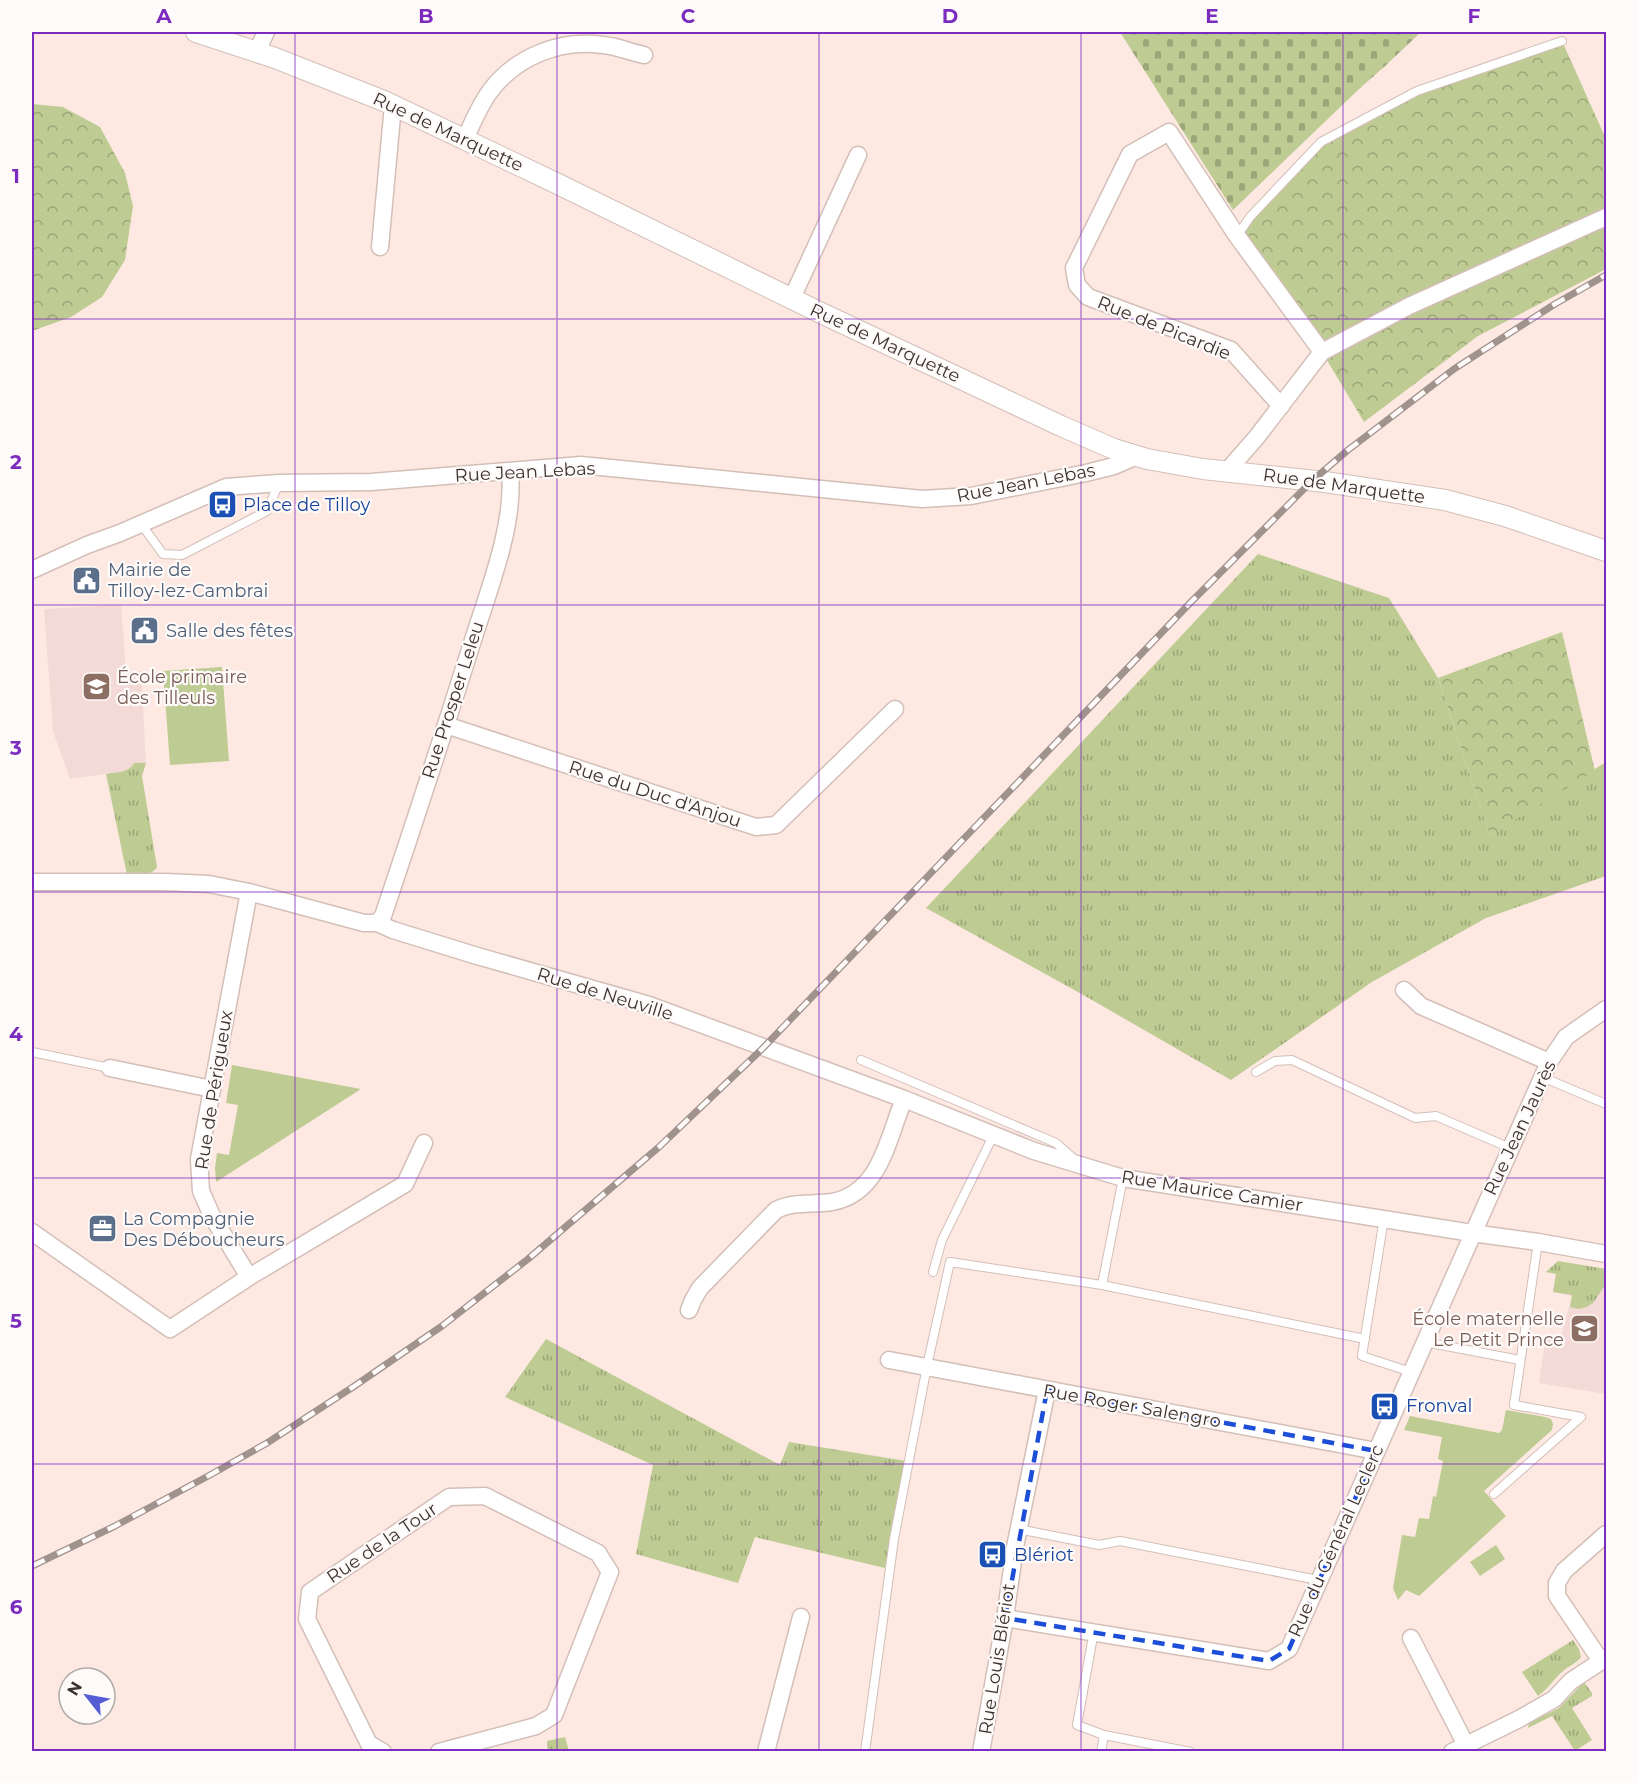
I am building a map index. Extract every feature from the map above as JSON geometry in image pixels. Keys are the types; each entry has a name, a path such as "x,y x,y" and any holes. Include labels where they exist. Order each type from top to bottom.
{"street":[{"name":"Rue de Marquette","path":"196,32 256,51 393,105 792,298 1105,445 1137,456 1180,465 1445,500 1506,516 1606,550"},
{"path":"256,51 266,32"},
{"path":"465,139 492,90 512,69 534,55 556,47 587,44 603,45 644,55"},
{"path":"380,247 393,105"},
{"name":"Rue de Picardie","path":"1237,236 1169,132 1130,154 1074,268 1077,285 1088,297 1231,350 1281,406"},
{"path":"792,298 858,155"},
{"path":"1227,471 1257,438 1322,352 1409,306 1606,217"},
{"path":"1237,236 1322,352"},
{"name":"Rue Jean Lebas","path":"32,570 226,487 279,483 371,482 581,465 922,499 970,496 1086,473 1114,466 1137,456"},
{"name":"Rue Prosper Leleu","path":"376,923 383,916 503,542 511,486 510,472"},
{"name":"Rue du Duc d'Anjou","path":"446,725 756,827 776,825 895,709"},
{"name":"Rue de Neuville","path":"32,882 209,884 249,892 364,923 376,923 464,952 649,1005 831,1073"},
{"name":"Rue de Périgueux","path":"249,892 199,1160 201,1191 212,1216 249,1277"},
{"path":"1404,990 1420,1006 1545,1070"},
{"name":"Rue Jean Jaurès","path":"1472,1233 1545,1070 1566,1037 1606,1009"},
{"path":"110,1068 212,1089"},
{"name":"Rue Maurice Camier","path":"831,1073 1034,1151 1123,1178 1606,1254"},
{"path":"689,1310 700,1288 776,1210 795,1204 833,1202 861,1188 879,1166 903,1100"},
{"path":"32,1232 170,1329 249,1277 405,1184 424,1143"},
{"name":"Rue du Général Leclerc","path":"1005,1618 1269,1661 1288,1649 1472,1233"},
{"name":"Rue Roger Salengro","path":"888,1360 1376,1451"},
{"name":"Rue Louis Blériot","path":"981,1752 1018,1529 1047,1390"},
{"name":"Rue de la Tour","path":"372,1749 307,1619 310,1592 449,1497 485,1496 598,1553 610,1572 554,1715 536,1726 439,1752"},
{"path":"1411,1638 1459,1748 1519,1719 1554,1699 1572,1681 1604,1659 1557,1596 1557,1583 1564,1571 1606,1534"},
{"path":"766,1752 801,1617"}],"lane":[{"path":"1237,236 1250,217 1321,142 1418,92 1562,41"},
{"path":"141,524 163,554 182,555 267,511 279,483"},
{"path":"32,1052 110,1068"},
{"path":"861,1060 1056,1143 1081,1165"},
{"path":"1256,1072 1275,1061 1292,1060 1415,1118 1436,1116 1510,1148"},
{"path":"1545,1070 1606,1104"},
{"path":"933,1272 942,1240 994,1134"},
{"path":"1102,1285 1123,1178"},
{"path":"1384,1218 1362,1356 1411,1372"},
{"path":"1494,1494 1581,1417 1514,1405 1538,1242"},
{"path":"865,1752 894,1539 927,1366 950,1262 1102,1285 1365,1339"},
{"path":"1424,1342 1520,1360"},
{"path":"1018,1529 1099,1545 1120,1540 1318,1580"},
{"path":"1094,1631 1077,1725 1104,1735 1191,1752"},
{"path":"1101,1752 1104,1735"}],"highlighted area":[{"path":"1047,1390 1376,1451 1289,1649 1269,1661 1005,1618"}],"shaded area":[{"name":"École primaire des Tilleuls","path":"121,605 126,672 141,671 146,763 134,763 132,768 125,771 70,779 53,731 44,609"},
{"name":"École maternelle Le Petit Prince","path":"1558,1261 1606,1269 1606,1394 1539,1383 1546,1334 1561,1336 1572,1296 1553,1292 1556,1274 1546,1272"}],"green space":[{"path":"1120,32 1421,32 1233,210"},
{"path":"1562,41 1606,139 1606,269 1478,336 1364,422 1322,352 1237,236 1321,142 1417,91"},
{"path":"32,104 63,107 100,127 125,173 133,206 125,260 102,297 71,317 32,331"},
{"path":"1258,554 1389,598 1438,678 1490,835 1606,762 1606,876 1486,918 1372,982 1231,1080 926,908"},
{"path":"1562,632 1595,771 1490,835 1438,678"},
{"path":"222,667 229,761 170,765 163,671"},
{"path":"134,763 146,763 142,776 157,867 148,874 127,875 106,774 126,770"},
{"path":"232,1065 361,1089 216,1182 217,1153 229,1155 238,1105 226,1103"},
{"path":"1558,1261 1606,1269 1606,1284 1593,1303 1578,1309 1570,1307 1572,1295 1553,1292 1556,1274 1546,1272"},
{"path":"546,1339 780,1465 789,1442 906,1461 885,1568 755,1537 738,1583 636,1554 653,1465 505,1397"},
{"path":"1506,1410 1545,1417 1551,1419 1553,1424 1552,1430 1484,1491 1506,1516 1419,1596 1406,1590 1398,1600 1393,1588 1402,1535 1415,1537 1419,1518 1429,1519 1443,1461 1438,1459 1442,1437 1404,1430 1410,1416 1499,1433 1502,1430"},
{"path":"1496,1545 1505,1559 1480,1576 1470,1562"},
{"path":"1573,1640 1581,1657 1538,1696 1522,1672"},
{"path":"1584,1682 1592,1696 1572,1708 1592,1740 1575,1751 1552,1716 1528,1728 1529,1723 1559,1708"},
{"path":"565,1737 569,1751 548,1751 547,1741"}],"railway":[{"path":"32,1566 115,1526 267,1443 442,1326 528,1259 659,1147 763,1048 1191,602 1313,480 1348,450 1454,369 1555,304 1606,275"}],"place":[{"name":"Place de Tilloy","path":"222,505"},
{"name":"Mairie de Tilloy-lez-Cambrai","path":"87,580"},
{"name":"Salle des fêtes","path":"145,631"},
{"name":"École primaire des Tilleuls","path":"96,687"},
{"name":"La Compagnie Des Déboucheurs","path":"102,1229"},
{"name":"École maternelle Le Petit Prince","path":"1585,1329"},
{"name":"Fronval","path":"1385,1406"},
{"name":"Blériot","path":"993,1555"}]}
